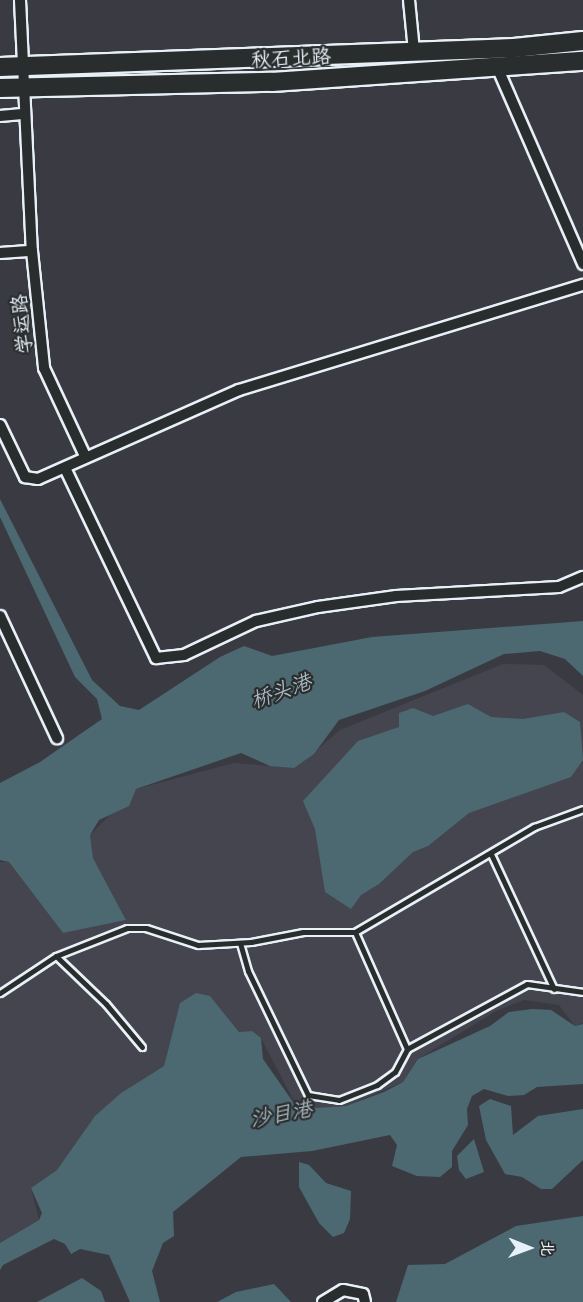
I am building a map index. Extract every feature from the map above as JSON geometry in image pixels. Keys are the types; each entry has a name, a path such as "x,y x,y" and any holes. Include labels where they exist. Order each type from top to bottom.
{"main road":[{"name":"秋石北路","path":"0,67 414,51 583,41"},
{"name":"秋石北路","path":"0,88 272,82 498,69 583,61"}],"street":[{"name":"学运路","path":"20,0 32,251 44,368 85,456"},
{"path":"409,0 414,51"},
{"path":"498,69 583,264"},
{"path":"0,116 25,114"},
{"path":"0,253 32,251"},
{"path":"0,425 25,477 38,478 239,390 583,285"},
{"path":"65,468 156,658 184,655 256,621 318,607 396,596 559,587 583,577"},
{"path":"0,616 57,738"},
{"path":"323,1302 343,1290 363,1294 365,1302"}],"lane":[{"path":"0,993 56,956 127,928 146,928 198,945 240,943 303,932 355,932 534,827 583,809"},
{"path":"491,854 554,989"},
{"path":"355,932 407,1049"},
{"path":"240,943 248,970 308,1095 339,1100 377,1085 395,1072 407,1049 527,984 583,992"},
{"path":"56,956 106,1004 142,1047"}],"shaded area":[{"path":"503,664 544,665 583,695 583,1023 575,1026 559,1005 524,1000 496,1011 418,1059 403,1082 346,1106 298,1109 261,1038 252,1031 239,1032 210,996 180,1003 164,1066 121,1093 57,1170 31,1188 39,1220 0,1243 0,862 9,862 63,933 126,920 93,858 90,835 136,789 234,763 270,766 303,762 340,730"}],"water":[{"name":"桥头港","path":"0,499 92,680 120,706 139,710 220,657 244,646 272,656 372,637 583,621 583,676 565,659 540,651 504,654 425,691 339,720 314,754 294,768 270,766 241,753 136,789 129,806 99,820 90,835 93,858 126,920 63,933 9,862 0,860 0,783 40,762 102,719 97,699 75,677 0,517"},
{"path":"468,704 491,717 523,719 564,712 580,722 583,760 571,777 469,813 428,846 413,852 379,884 361,895 351,909 325,892 315,829 303,801 358,741 399,727 399,713 413,708 433,716"},
{"name":"沙目港","path":"196,993 210,996 239,1032 252,1031 261,1038 263,1059 298,1109 346,1106 384,1092 403,1082 418,1059 490,1026 509,1012 532,1009 551,1010 575,1026 583,1024 583,1084 537,1087 524,1095 508,1096 484,1089 472,1096 467,1109 468,1125 452,1151 452,1167 440,1177 417,1176 392,1166 397,1145 390,1135 312,1151 241,1157 173,1212 174,1236 163,1243 152,1271 160,1302 130,1302 109,1255 80,1249 71,1254 65,1244 54,1239 3,1265 0,1270 0,1243 39,1220 42,1213 31,1188 57,1170 95,1116 121,1093 164,1066 180,1003"},
{"path":"490,1099 511,1106 513,1135 538,1116 583,1109 583,1160 552,1189 541,1189 522,1177 505,1174 486,1140 479,1106"},
{"path":"474,1139 484,1172 466,1179 459,1170 457,1156"},
{"path":"299,1162 309,1165 326,1183 351,1191 350,1219 344,1233 333,1237 319,1223 299,1187"},
{"path":"583,1216 583,1302 396,1302 408,1265 445,1264 516,1226"},
{"path":"82,1278 101,1291 105,1302 37,1302"},
{"path":"274,1284 291,1302 217,1302 236,1292"}]}
